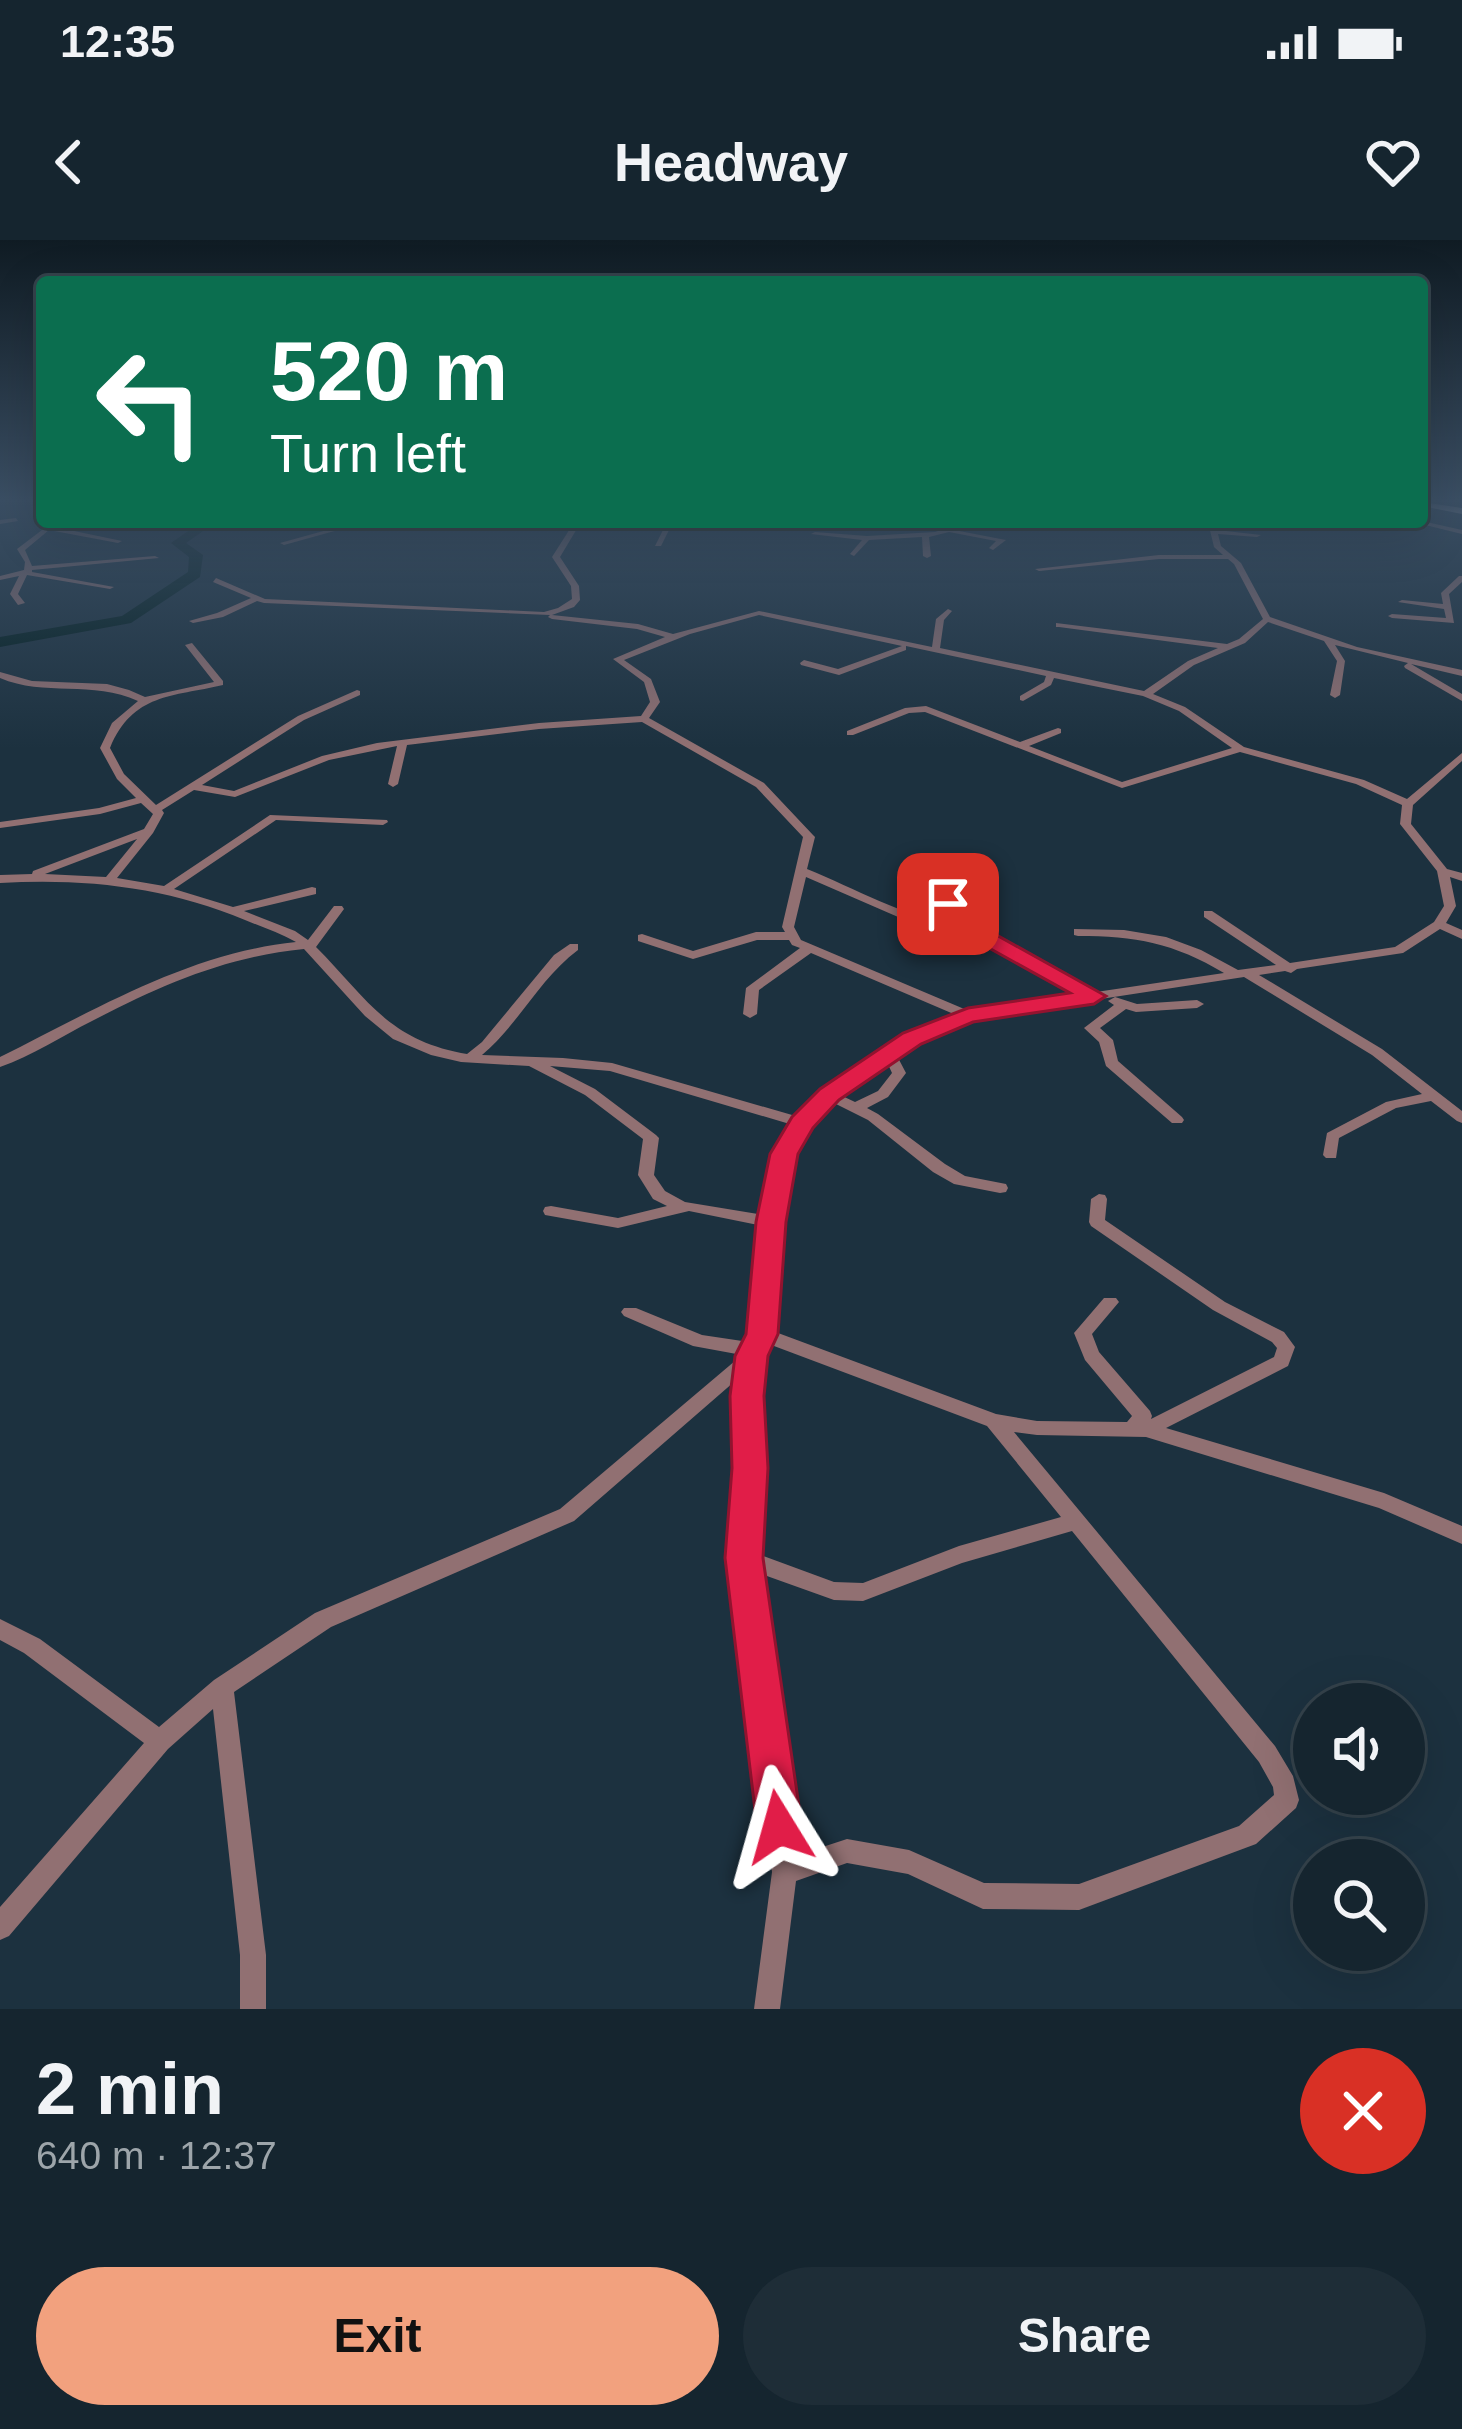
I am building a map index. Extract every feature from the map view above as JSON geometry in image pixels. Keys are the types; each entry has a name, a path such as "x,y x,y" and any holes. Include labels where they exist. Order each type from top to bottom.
{"street":[{"path":"20,585 14,595 22,603"},
{"path":"96,585 110,587"},
{"path":"224,585 253,600 544,614 638,627 673,637"},
{"path":"544,614 572,608 577,601 575,585"},
{"path":"1246,585 1267,619 1397,659 1462,673"},
{"path":"1392,616 1451,621 1444,607 1445,593 1455,585"},
{"path":"193,621 253,600"},
{"path":"1402,602 1444,607"},
{"path":"936,648 940,619 948,611"},
{"path":"644,719 655,702 651,686 615,662 673,637 759,613 1146,694 1182,710 1240,749 1360,782 1408,804"},
{"path":"1146,694 1267,619"},
{"path":"1059,625 1227,647"},
{"path":"1325,639 1341,657 1335,695"},
{"path":"804,663 841,672 912,644"},
{"path":"157,809 141,800 111,766 105,748 115,725 144,700 220,683 189,645"},
{"path":"1397,659 1462,698"},
{"path":"1023,698 1048,682 1051,674"},
{"path":"0,675 20,682 115,687 144,700"},
{"path":"109,880 150,830 157,809 301,718 357,693"},
{"path":"850,733 919,708 1132,785 1240,749"},
{"path":"193,787 220,795 244,792 336,754 644,719 760,785 809,837 788,927 790,936"},
{"path":"1022,745 1058,731"},
{"path":"393,784 403,743"},
{"path":"767,2009 785,1872 744,1558 756,1347 784,1154 802,1123 830,1095 889,1053 968,1015 1108,999 1399,950 1439,924 1450,906 1452,874 1405,824 1408,804 1460,760"},
{"path":"0,825 100,811 141,800"},
{"path":"169,887 274,817 383,822"},
{"path":"29,876 150,830"},
{"path":"88,855 128,852"},
{"path":"802,871 901,912 953,929 974,930"},
{"path":"0,879 29,876 169,887 234,910 308,946 395,1035 416,1046 472,1057 612,1067 802,1123"},
{"path":"234,910 313,891"},
{"path":"948,904 946,914 1108,999 1197,1004"},
{"path":"2,1061 204,966 250,949 308,946 338,909"},
{"path":"1208,914 1291,969"},
{"path":"1439,924 1462,935"},
{"path":"1078,932 1149,933 1202,954 1377,1052 1462,1118"},
{"path":"642,938 693,955 756,936 790,936 808,949 968,1015"},
{"path":"472,1057 498,1037 556,958 574,947"},
{"path":"750,1014 754,988 808,949"},
{"path":"1108,999 1091,1028 1106,1040 1111,1063 1178,1120"},
{"path":"856,1108 896,1082 899,1073 889,1053"},
{"path":"522,1059 590,1092 651,1138 646,1175 659,1195 680,1206 771,1222"},
{"path":"830,1095 960,1180 1000,1188"},
{"path":"1330,1155 1332,1136 1390,1105 1434,1096"},
{"path":"1099,1199 1097,1222 1220,1306 1278,1337 1286,1347 1282,1360 1184,1415 1139,1430"},
{"path":"551,1211 618,1223 680,1206"},
{"path":"1110,1302 1083,1333 1091,1354 1143,1416 1139,1430"},
{"path":"631,1312 699,1341 756,1347 994,1421 1036,1428 1139,1430 1384,1501 1462,1535"},
{"path":"0,1927 160,1741 222,1687 323,1621 567,1515 756,1347"},
{"path":"785,1872 847,1851 909,1862 983,1896 1078,1898 1247,1835 1287,1799 1285,1784 1267,1754 994,1421"},
{"path":"744,1558 834,1591 862,1592 959,1555 1074,1522"},
{"path":"0,1629 32,1646 160,1741"},
{"path":"222,1687 253,1955 253,2009"}],"waterway":[{"path":"0,642 126,620 179,585"}],"route":[{"path":"779,1827 744,1558 750,1468 747,1396 752,1356 762,1334 771,1222 784,1154 802,1123 830,1095 912,1038 968,1015 1094,996 952,919 946,914 948,904"}]}
